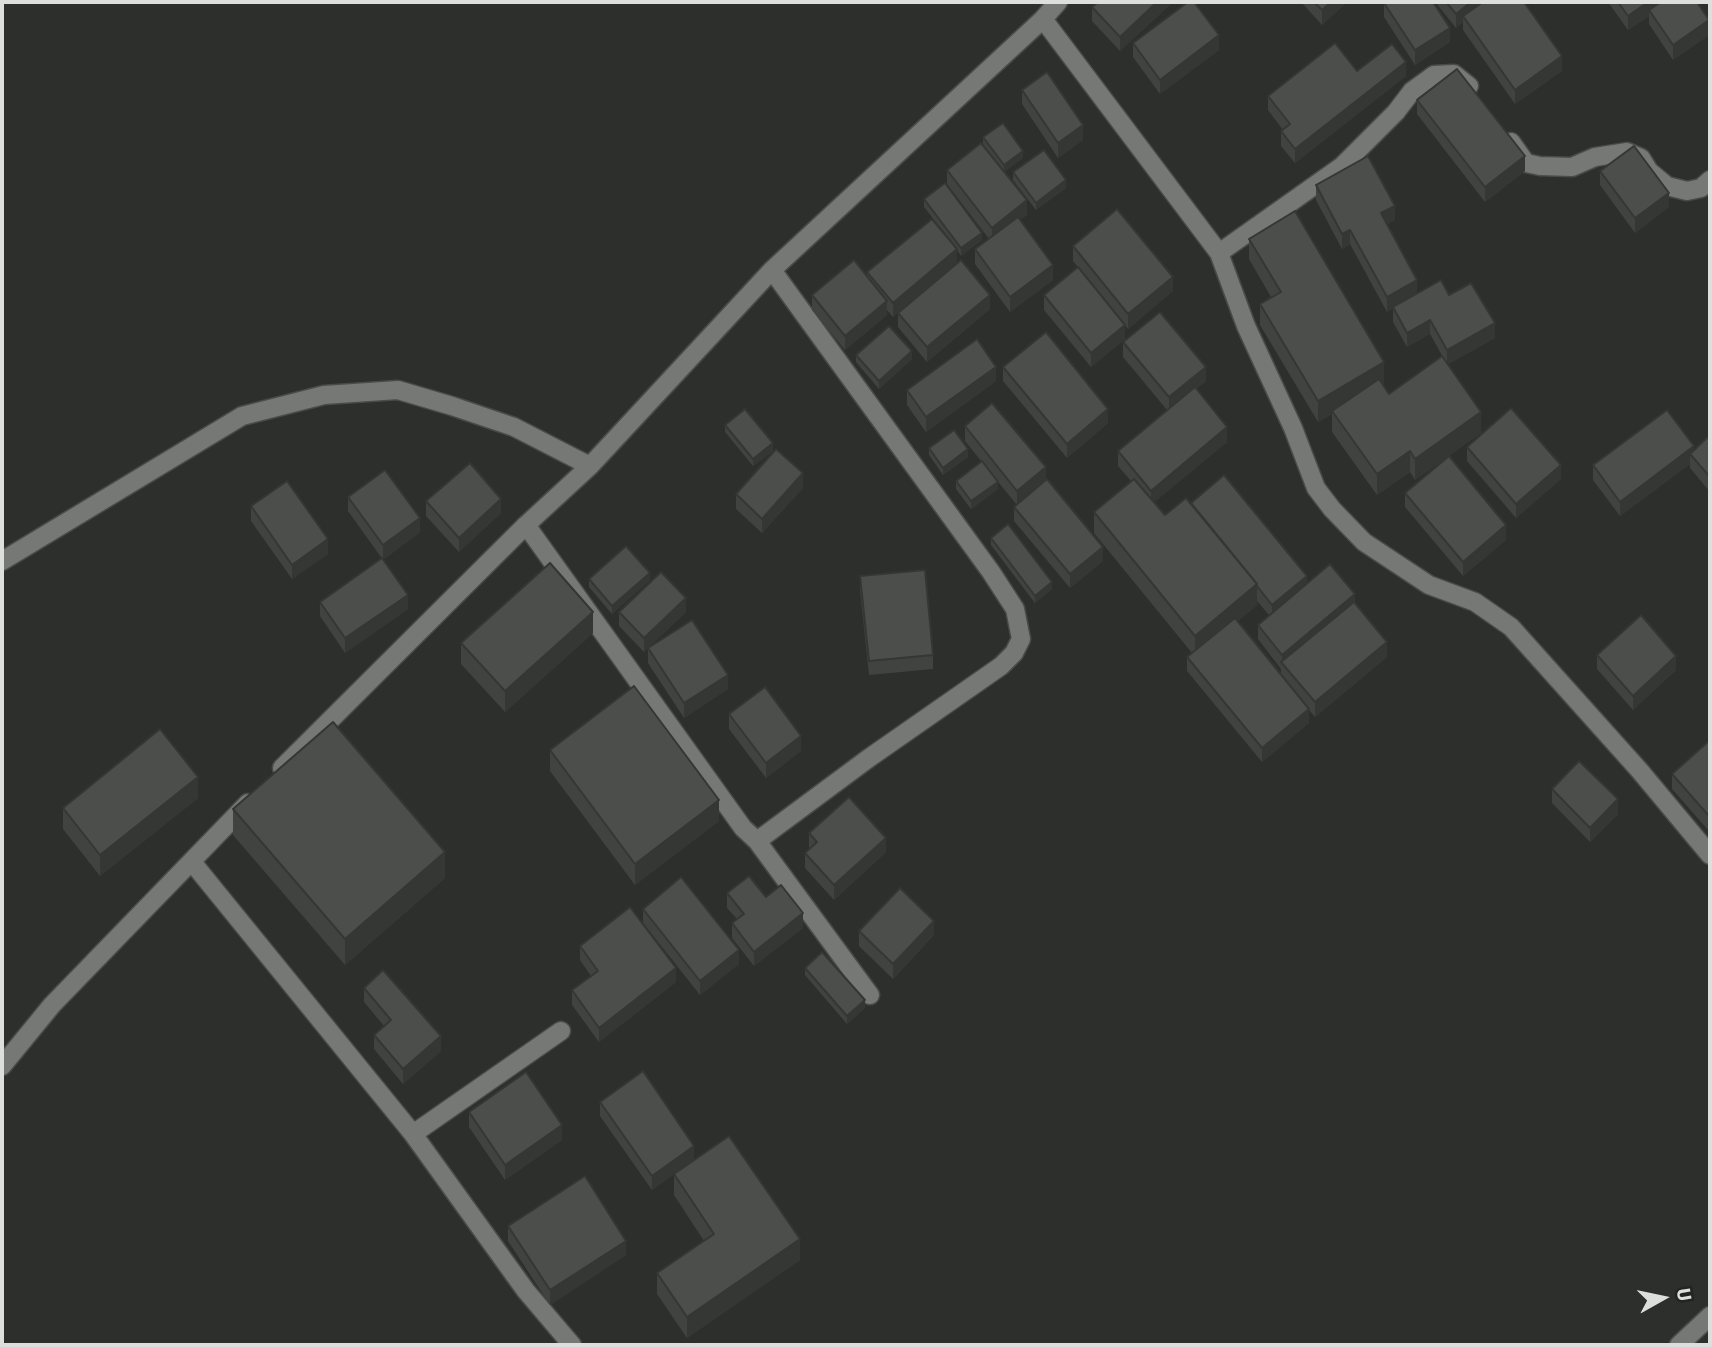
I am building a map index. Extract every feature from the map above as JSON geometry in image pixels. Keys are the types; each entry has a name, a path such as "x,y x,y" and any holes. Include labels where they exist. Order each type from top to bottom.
{"street":[{"path":"2,1066 52,1005 352,697 526,524 590,466 772,270 1043,19 1058,2"},
{"path":"1043,19 1219,253 1246,326 1288,416 1316,488 1332,509 1364,542 1429,585 1475,602 1511,627 1640,771 1710,855"},
{"path":"1219,253 1342,166 1395,112 1412,90 1434,75 1454,74 1475,92 1482,102"},
{"path":"1504,132 1526,163 1572,167 1595,157 1627,152 1641,158 1649,171 1667,186 1687,191 1701,188 1710,180"},
{"path":"757,841 869,758 1001,666 1014,653 1021,639 1015,609 997,581 772,270"},
{"path":"2,561 242,416 324,395 398,390 452,405 514,427 590,466"},
{"path":"526,524 743,828 757,841 870,995"},
{"path":"192,862 413,1134 526,1291 572,1345"},
{"path":"413,1134 561,1031"},
{"path":"1679,1345 1710,1316"}],"building":[{"path":"1098,2 1157,2 1120,37 1092,7"},
{"path":"1188,2 1194,2 1219,35 1160,80 1133,43"},
{"path":"1314,2 1331,2 1322,10"},
{"path":"1385,2 1433,2 1450,28 1415,50"},
{"path":"1446,2 1471,2 1456,14"},
{"path":"1483,2 1524,2 1562,56 1515,90 1463,16"},
{"path":"1618,2 1648,2 1628,16"},
{"path":"1661,2 1697,2 1709,20 1673,45 1649,10"},
{"path":"1335,43 1357,71 1392,44 1406,62 1295,149 1281,131 1290,124 1268,96"},
{"path":"1457,69 1525,156 1485,187 1417,100"},
{"path":"1047,72 1083,125 1058,143 1022,90"},
{"path":"1003,123 1023,151 1004,165 983,137"},
{"path":"981,143 1027,200 992,228 947,170"},
{"path":"1634,146 1669,193 1635,218 1600,171"},
{"path":"1044,150 1066,180 1036,203 1013,172"},
{"path":"1368,156 1395,206 1381,213 1417,280 1387,297 1350,230 1342,234 1316,185"},
{"path":"945,183 982,233 961,248 924,199"},
{"path":"1117,209 1173,277 1128,314 1073,246"},
{"path":"1295,211 1384,362 1318,401 1260,304 1281,292 1249,239"},
{"path":"1018,217 1053,265 1010,297 975,249"},
{"path":"932,219 957,249 893,303 867,272"},
{"path":"854,260 887,301 845,336 812,295"},
{"path":"961,260 990,295 927,347 898,313"},
{"path":"1078,267 1125,325 1091,353 1044,295"},
{"path":"1441,280 1449,295 1471,283 1495,323 1447,350 1430,320 1407,333 1393,307"},
{"path":"1160,312 1206,367 1169,397 1123,342"},
{"path":"889,326 912,351 879,381 856,355"},
{"path":"1046,332 1108,409 1067,444 1003,367"},
{"path":"977,339 996,367 926,417 907,390"},
{"path":"1442,356 1481,412 1415,459 1410,451 1377,474 1332,411 1379,379 1389,394"},
{"path":"1195,387 1227,427 1151,491 1118,451"},
{"path":"992,403 1046,467 1017,491 965,426"},
{"path":"1511,408 1561,465 1516,504 1467,447"},
{"path":"745,409 773,443 753,459 725,425"},
{"path":"1667,410 1694,446 1620,502 1593,465"},
{"path":"954,430 968,449 943,468 929,448"},
{"path":"1710,435 1710,477 1690,454"},
{"path":"776,449 803,473 762,519 736,494"},
{"path":"1449,456 1506,525 1463,562 1405,493"},
{"path":"982,461 998,482 971,501 956,481"},
{"path":"470,463 501,499 459,538 426,501"},
{"path":"385,470 420,518 383,545 348,497"},
{"path":"1224,475 1307,576 1272,605 1191,503"},
{"path":"1047,479 1103,547 1070,574 1014,507"},
{"path":"1134,479 1165,515 1186,498 1257,584 1195,636 1094,512"},
{"path":"287,481 328,539 292,565 251,506"},
{"path":"1008,524 1052,582 1035,596 991,538"},
{"path":"626,546 650,573 612,606 589,579"},
{"path":"382,558 408,595 345,638 320,602"},
{"path":"550,563 593,612 505,691 461,643"},
{"path":"1330,564 1355,594 1282,655 1258,625"},
{"path":"925,570 933,655 869,661 860,576"},
{"path":"661,572 686,598 644,638 619,612"},
{"path":"1354,602 1387,642 1315,702 1281,662"},
{"path":"1641,615 1676,656 1633,696 1597,655"},
{"path":"1235,618 1309,709 1262,748 1187,657"},
{"path":"692,620 728,675 684,703 648,648"},
{"path":"634,686 719,800 635,864 550,750"},
{"path":"765,687 801,736 766,763 729,714"},
{"path":"333,722 445,852 345,939 233,809"},
{"path":"160,729 198,777 100,855 63,808"},
{"path":"1710,740 1710,816 1709,816 1672,774"},
{"path":"1579,761 1618,799 1590,828 1552,789"},
{"path":"849,797 886,838 834,885 805,853 817,842 809,833"},
{"path":"749,876 766,897 781,885 803,913 754,952 732,923 744,914 727,893"},
{"path":"681,877 739,950 700,981 643,909"},
{"path":"900,888 934,921 893,964 859,931"},
{"path":"630,907 676,968 599,1028 572,990 598,971 580,946"},
{"path":"822,952 865,1000 847,1016 805,968"},
{"path":"383,970 441,1036 403,1069 374,1035 391,1020 364,988"},
{"path":"643,1071 694,1146 652,1176 600,1102"},
{"path":"526,1072 562,1125 505,1165 469,1112"},
{"path":"729,1136 800,1239 687,1317 657,1273 714,1234 674,1174"},
{"path":"585,1176 626,1241 550,1290 508,1226"}]}
